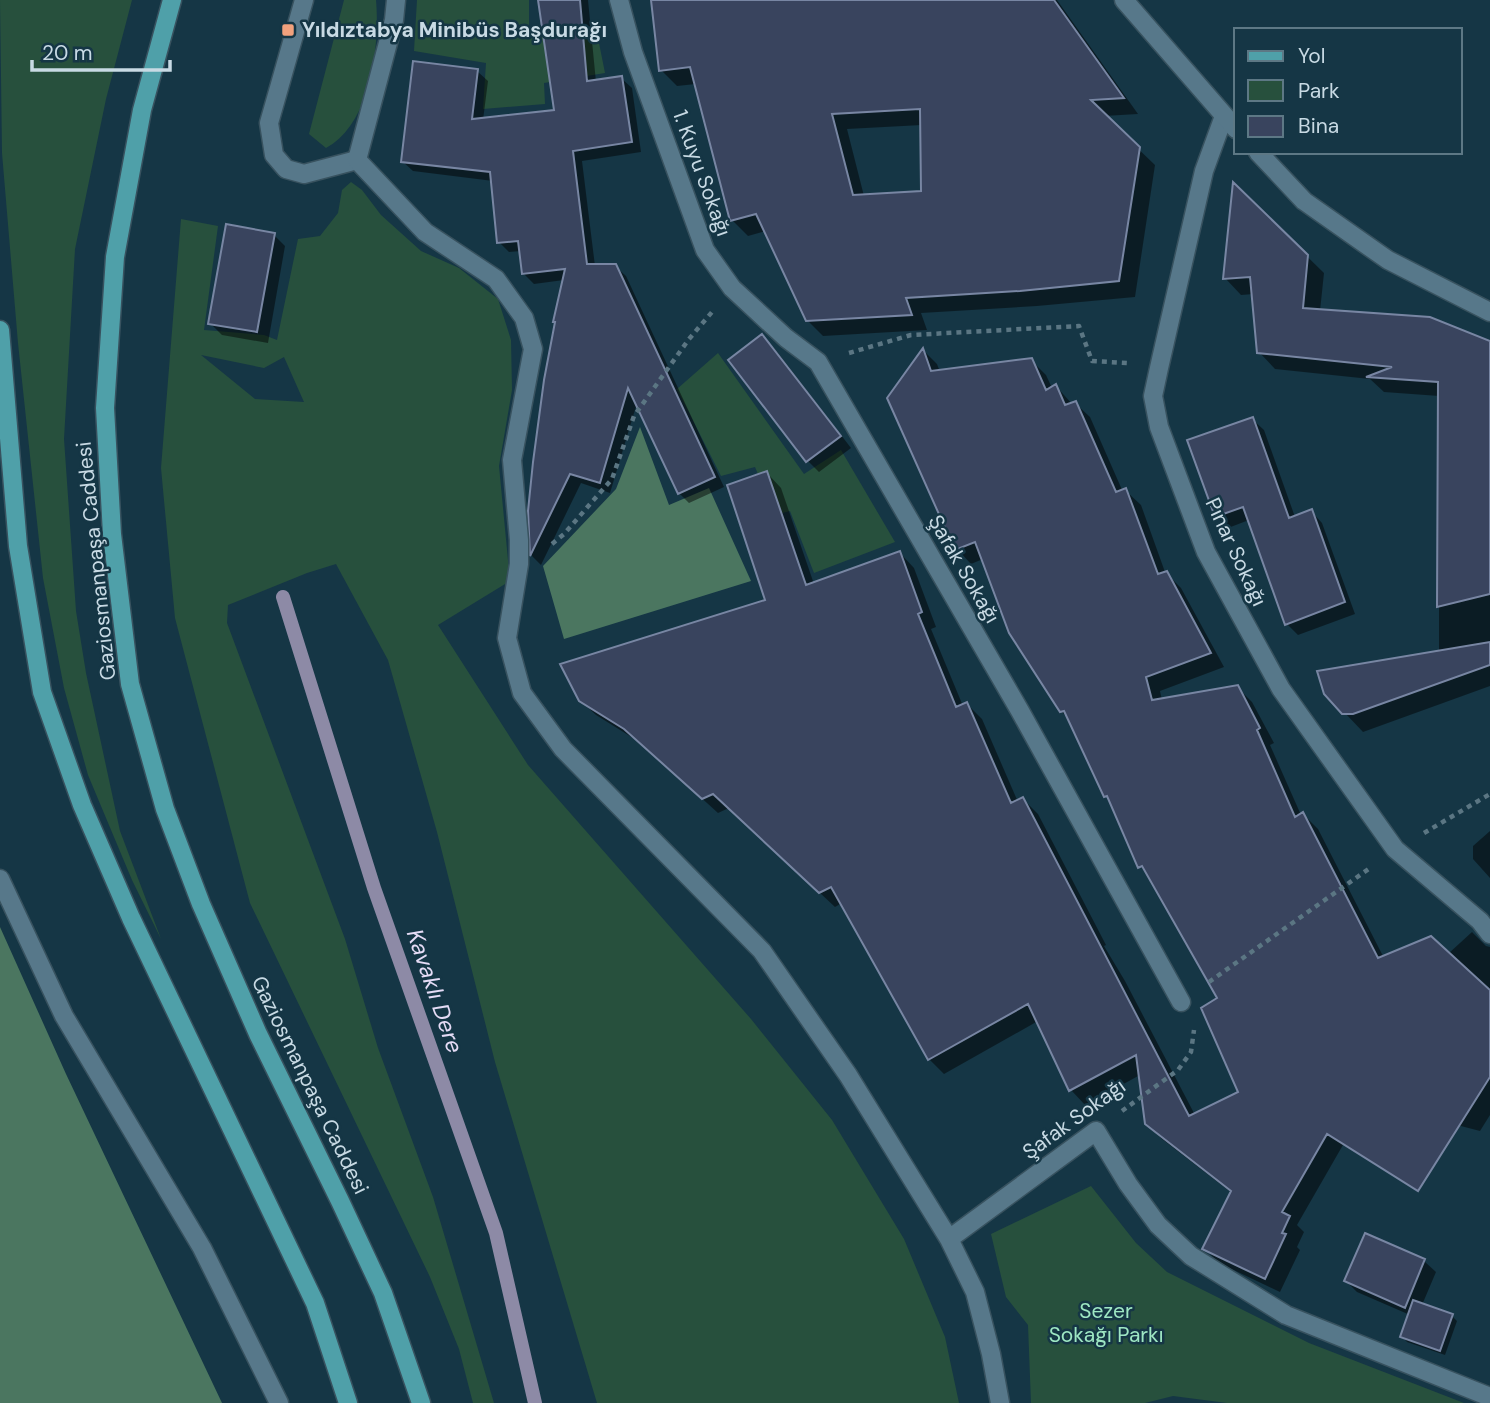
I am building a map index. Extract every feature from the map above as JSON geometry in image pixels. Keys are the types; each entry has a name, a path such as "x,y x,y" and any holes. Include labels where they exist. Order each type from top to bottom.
{"main road":[{"name":"Gaziosmanpaşa Caddesi","path":"172,0 142,110 115,257 105,408 112,534 130,684 165,809 201,904 258,1034 383,1293 421,1403"},
{"path":"0,330 18,546 42,692 82,805 131,918 315,1303 348,1403"}],"street":[{"path":"304,0 269,123 274,155 286,169 304,174 357,160"},
{"path":"357,160 394,20 396,0"},
{"name":"1. Kuyu Sokağı","path":"619,0 633,52 705,250 732,288 786,338 818,362"},
{"path":"1124,0 1230,122"},
{"name":"Pınar Sokağı","path":"1230,122 1204,171 1153,396 1159,427 1206,552 1281,690 1395,849 1480,921 1490,934"},
{"path":"1260,154 1304,201 1388,260 1490,312"},
{"path":"357,160 425,232 496,279 524,318 533,349 512,460 519,564 507,638 522,692 564,749 762,951 848,1075 949,1239 975,1292 1000,1403"},
{"name":"Şafak Sokağı","path":"818,362 1020,711 1181,1002"},
{"path":"0,879 64,1016 202,1248 279,1403"},
{"path":"1096,1131 1128,1184 1158,1225 1191,1256 1286,1315 1490,1397"},
{"name":"Şafak Sokağı","path":"949,1239 1096,1131"}],"path":[{"path":"519,564 542,552 564,534 612,479 634,416 689,339 732,288"},
{"path":"818,362 911,335 1079,326 1092,361 1111,360"},
{"path":"1181,1002 1395,849 1490,794"},
{"name":"Şafak Sokağı","path":"1096,1131 1178,1070 1191,1052 1195,1031 1181,1002"}],"green space":[{"path":"0,0 132,0 106,99 75,249 64,439 76,611 86,673 120,831 161,939 132,880 88,775 64,688 43,578 18,343 2,153"},
{"path":"344,0 376,0 374,61 363,103 341,137 326,148 309,134"},
{"path":"417,0 529,0 529,37 596,28 605,73 544,83 545,104 483,109 486,63 414,51"},
{"path":"351,182 362,190 381,215 421,251 459,268 498,299 511,340 512,390 499,466 510,581 438,625 528,765 751,1019 832,1120 904,1239 945,1337 959,1403 597,1403 495,1062 437,832 388,660 336,564 228,605 227,623 345,939 378,1048 433,1197 494,1403 473,1403 459,1349 430,1277 250,903 175,618 161,468 181,219 218,226 204,330 264,335 277,340 298,239 320,236 338,213 342,190","holes":["201,355 264,368 284,357 304,402 255,399"]},
{"path":"718,353 804,474 841,450 895,542 814,573 790,511 755,520 770,503 755,467 721,476 677,389"},
{"path":"640,427 669,505 709,488 751,581 564,639 543,566 616,489"},
{"path":"0,927 66,1074 222,1403 0,1403"},
{"name":"Sezer Sokağı Parkı","path":"1091,1186 1136,1243 1167,1272 1309,1343 1464,1403 1227,1403 1173,1396 1145,1403 1031,1403 1028,1325 1006,1297 991,1234"}],"building":[{"path":"538,0 580,0 587,81 622,76 632,142 573,151 587,264 616,264 715,477 678,494 628,388 600,483 570,474 530,556 528,511 533,462 553,322 565,269 522,274 518,241 497,243 490,172 401,162 413,61 478,69 472,119 554,110"},
{"path":"651,0 1054,0 1124,98 1091,100 1140,147 1119,281 906,298 912,315 806,321 756,214 730,221 690,67 659,71","holes":["920,109 921,191 853,195 832,114"]},
{"path":"1233,182 1308,255 1303,308 1430,317 1490,341 1490,594 1437,607 1438,382 1366,377 1392,367 1257,353 1250,277 1223,279"},
{"path":"226,224 275,233 257,332 208,324"},
{"path":"762,334 841,436 806,462 728,360"},
{"path":"923,348 931,371 1032,358 1046,390 1056,384 1065,405 1076,401 1116,492 1126,488 1158,574 1167,571 1211,653 1146,677 1152,700 1238,685 1260,728 1257,730 1295,817 1303,812 1378,958 1431,936 1490,990 1490,1077 1418,1191 1327,1134 1282,1212 1290,1216 1282,1233 1286,1234 1265,1279 1202,1249 1231,1191 1145,1124 1136,1055 1069,1091 1028,1004 928,1060 831,887 819,893 713,794 702,799 624,729 579,701 560,664 765,600 727,485 767,471 806,585 900,551 922,612 918,614 956,707 967,702 1011,803 1023,797 1189,1116 1238,1092 1201,1008 1217,998 1142,866 1138,868 1107,796 1104,797 1064,711 1060,712 1009,633 975,542 955,550 887,398"},
{"path":"1253,417 1289,518 1312,509 1345,602 1285,625 1243,507 1215,517 1187,440"},
{"path":"1490,642 1490,665 1353,714 1342,714 1324,694 1317,671"},
{"path":"1365,1233 1425,1259 1405,1308 1344,1281"},
{"path":"1413,1300 1453,1314 1440,1351 1400,1337"}],"waterway":[{"name":"Kavaklı Dere","path":"283,597 374,888 496,1233 535,1403"}],"place":[{"name":"Yıldıztabya Minibüs Başdurağı","path":"288,30"}]}
